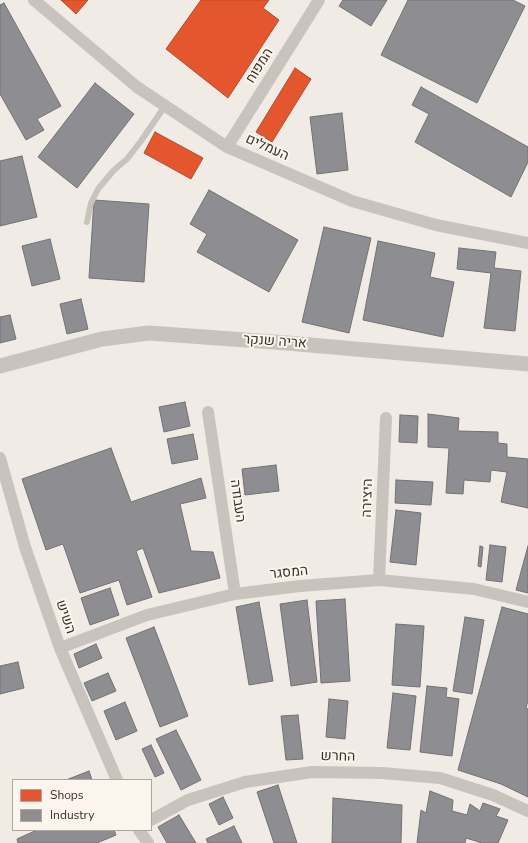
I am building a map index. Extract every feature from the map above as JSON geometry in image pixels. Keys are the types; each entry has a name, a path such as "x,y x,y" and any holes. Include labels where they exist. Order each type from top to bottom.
{"street":[{"name":"העמלים","path":"34,0 137,87 227,147 352,201 436,225 528,243"},
{"name":"המפוח","path":"227,147 319,0"},
{"name":"אריה שנקר","path":"0,366 102,339 149,333 288,342 528,364"},
{"name":"אריה שנקר","path":"0,374 25,360"},
{"name":"העבודה","path":"208,412 235,594"},
{"name":"היצירה","path":"379,580 386,418"},
{"name":"השיש","path":"0,458 25,547 60,648 117,779"},
{"name":"המסגר","path":"60,648 147,615 235,594 300,586 379,580 474,589 528,602"},
{"name":"החרש","path":"152,819 188,800 245,782 312,772 382,772 440,778 493,795 528,811"},
{"path":"140,831 148,843"}],"lane":[{"path":"87,222 91,203 98,189 114,170 127,159 165,106"}],"building: Shops":[{"path":"61,0 88,0 76,14"},
{"path":"201,0 269,0 263,8 279,20 228,98 166,49"},
{"path":"295,68 311,79 272,142 256,132"},
{"path":"155,132 203,158 191,179 144,153"}],"building: Industry":[{"path":"343,0 387,0 371,26 339,6"},
{"path":"408,0 513,0 525,6 477,103 381,55"},
{"path":"4,3 61,106 37,119 44,130 26,140 0,94 0,5"},
{"path":"95,83 134,114 77,188 38,157"},
{"path":"421,87 528,147 528,162 511,197 415,142 429,114 412,105"},
{"path":"342,113 348,170 317,174 310,117"},
{"path":"22,156 37,217 0,226 0,161"},
{"path":"209,190 298,240 269,292 197,252 207,234 190,224"},
{"path":"94,200 149,204 144,282 89,278"},
{"path":"324,227 371,238 349,333 302,322"},
{"path":"50,239 60,279 32,286 22,246"},
{"path":"378,241 435,253 430,277 454,282 443,337 363,320"},
{"path":"459,248 496,252 494,268 521,271 515,331 484,328 491,273 457,269"},
{"path":"81,299 88,329 67,334 60,304"},
{"path":"10,315 16,339 0,343 0,317"},
{"path":"185,402 190,426 164,432 159,407"},
{"path":"428,414 459,418 458,431 498,432 498,443 507,444 507,457 528,459 528,508 501,502 507,472 491,470 490,482 464,480 463,494 446,493 449,448 428,447"},
{"path":"400,415 418,416 417,443 399,442"},
{"path":"193,434 198,459 172,464 167,439"},
{"path":"111,448 131,502 201,478 206,498 180,504 191,551 213,552 220,578 159,593 143,548 136,551 152,597 127,605 119,580 80,593 63,544 46,550 22,479"},
{"path":"276,465 279,491 245,495 242,469"},
{"path":"396,480 433,482 431,505 395,503"},
{"path":"396,510 421,513 416,565 390,562"},
{"path":"490,545 506,547 502,582 486,580"},
{"path":"480,546 483,547 481,567 478,566"},
{"path":"528,546 528,593 516,590"},
{"path":"110,588 119,615 90,625 81,598"},
{"path":"345,599 350,681 321,683 316,601"},
{"path":"307,600 317,682 291,686 280,604"},
{"path":"259,602 273,681 249,685 236,607"},
{"path":"502,607 528,614 528,700 526,708 528,709 528,797 501,784 458,770"},
{"path":"465,617 484,620 472,694 453,691"},
{"path":"396,624 424,626 420,687 392,685"},
{"path":"154,627 188,716 160,727 126,638"},
{"path":"96,644 102,658 79,668 74,654"},
{"path":"18,662 24,688 0,694 0,666"},
{"path":"108,673 116,691 92,701 84,683"},
{"path":"427,686 447,688 446,697 459,699 452,756 420,752"},
{"path":"393,693 416,696 410,750 387,748"},
{"path":"329,699 348,701 345,739 326,737"},
{"path":"125,702 137,731 116,740 104,711"},
{"path":"298,715 303,759 286,760 281,716"},
{"path":"176,730 201,780 181,790 156,739"},
{"path":"151,745 164,773 155,777 142,749"},
{"path":"89,771 92,779 69,779"},
{"path":"278,785 297,843 274,843 257,792"},
{"path":"430,791 453,800 452,811 467,815 470,804 480,811 483,803 500,809 496,816 508,820 498,843 482,843 466,838 465,843 417,843 421,810 426,813"},
{"path":"223,797 233,818 219,825 209,804"},
{"path":"333,798 402,805 401,843 332,843"},
{"path":"179,815 196,843 167,843 158,827"},
{"path":"234,826 242,843 208,843 206,839"},
{"path":"35,831 114,831 116,835 97,843 18,843 17,839"}]}
